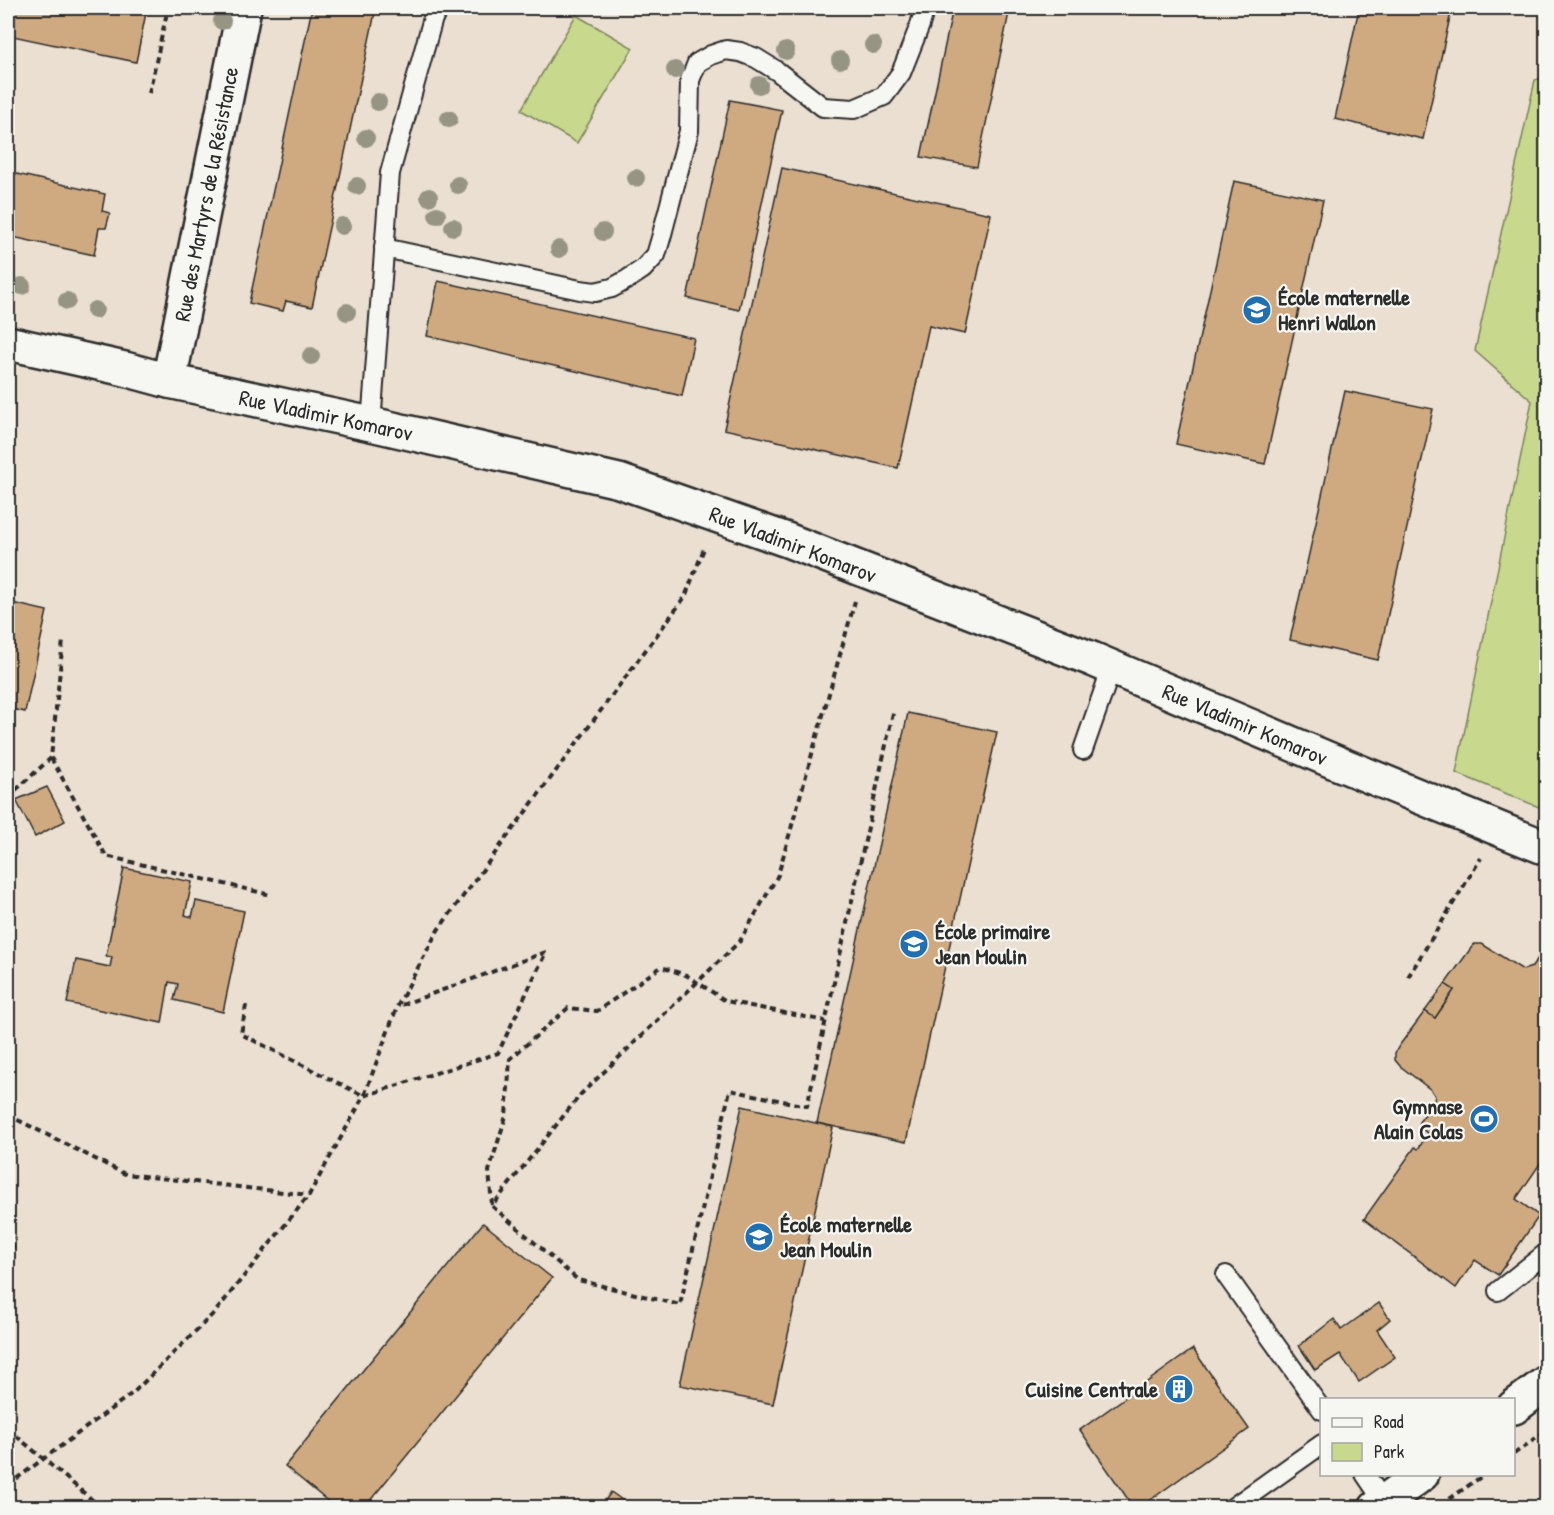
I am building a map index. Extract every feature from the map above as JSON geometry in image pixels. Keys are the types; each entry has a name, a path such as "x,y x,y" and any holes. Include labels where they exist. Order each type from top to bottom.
{"street":[{"name":"Rue des Martyrs de la Résistance","path":"170,381 244,8"},
{"name":"Rue Vladimir Komarov","path":"8,343 619,481 768,533 1112,667 1546,849"},
{"path":"1515,1406 1546,1383"},
{"path":"1380,1505 1419,1476"}],"lane":[{"path":"371,424 390,172 434,18 441,8"},
{"path":"384,248 580,290 595,292 612,288 643,269 656,255 688,131 690,80 698,63 726,50 740,52 756,58 777,71 823,107 854,110 884,96 901,73 925,8"},
{"path":"1083,750 1112,667"},
{"path":"1498,1291 1546,1253"},
{"path":"1226,1275 1320,1407"},
{"path":"1232,1508 1320,1445"},
{"path":"1366,1476 1380,1505"}],"path":[{"path":"149,93 168,8"},
{"path":"8,1485 134,1392 216,1311 309,1195 364,1096 397,1007 438,930 685,597 706,545"},
{"path":"492,1206 581,1094 740,941 778,875 864,571"},
{"path":"63,640 51,758 106,856 271,895"},
{"path":"825,1021 726,1001 686,975 661,967 597,1011 568,1008 510,1059 506,1116 489,1171 492,1206 578,1280 680,1305 730,1090 807,1106 893,713"},
{"path":"8,797 51,758"},
{"path":"1408,977 1499,829"},
{"path":"246,1005 241,1034 364,1096 498,1053 546,952 397,1007"},
{"path":"8,1115 124,1174 309,1195"},
{"path":"8,1223 13,1246 8,1314"},
{"path":"8,1429 101,1508"},
{"path":"1515,1453 1546,1431"},
{"path":"1438,1508 1482,1476"},
{"path":"84,1508 90,1498"}],"green space":[{"path":"576,15 633,48 577,143 521,110"},
{"path":"1546,77 1546,810 1456,773 1532,401 1475,351 1535,80"}],"building":[{"path":"8,8 147,8 136,62 8,35"},
{"path":"312,8 376,8 312,307 286,301 283,311 249,303"},
{"path":"953,8 1010,8 977,167 921,157"},
{"path":"1359,8 1452,8 1423,139 1335,119"},
{"path":"730,100 782,110 739,310 687,298"},
{"path":"782,168 991,214 965,334 929,326 898,468 724,429"},
{"path":"8,172 105,194 102,211 110,213 106,228 99,228 94,255 8,236"},
{"path":"1234,181 1323,200 1265,464 1176,444"},
{"path":"438,281 694,338 682,396 427,336"},
{"path":"1345,391 1433,409 1378,660 1290,640"},
{"path":"8,602 47,611 25,712 8,708"},
{"path":"908,713 997,732 906,1142 817,1123"},
{"path":"47,787 65,821 35,837 16,800"},
{"path":"124,868 192,882 185,915 192,917 196,901 244,911 223,1012 174,1000 178,984 169,982 162,1023 67,1003 76,960 110,967 112,957 106,956"},
{"name":"Gymnase Alain Colas","path":"1474,944 1482,944 1523,970 1532,967 1542,952 1546,950 1546,1155 1516,1199 1539,1216 1498,1275 1475,1260 1456,1288 1364,1219 1415,1147 1418,1149 1428,1134 1421,1128 1419,1122 1433,1104 1435,1096 1431,1090 1400,1066 1395,1060 1395,1053 1425,1011 1435,1018 1454,990 1445,984"},
{"path":"1445,984 1454,990 1435,1018 1425,1011"},
{"path":"742,1106 833,1127 773,1404 680,1385"},
{"path":"483,1223 552,1278 364,1508 336,1508 285,1466"},
{"path":"1379,1303 1390,1319 1377,1330 1395,1357 1359,1382 1340,1354 1315,1370 1299,1346 1334,1319 1341,1330"},
{"name":"Cuisine Centrale","path":"1193,1349 1249,1429 1139,1508 1134,1508 1080,1430"},
{"path":"611,1492 633,1508 600,1508"}],"place":[{"name":"École maternelle Henri Wallon","path":"1257,310"},
{"name":"École primaire Jean Moulin","path":"914,944"},
{"name":"Gymnase Alain Colas","path":"1484,1119"},
{"name":"École maternelle Jean Moulin","path":"759,1237"},
{"name":"Cuisine Centrale","path":"1179,1389"}]}
